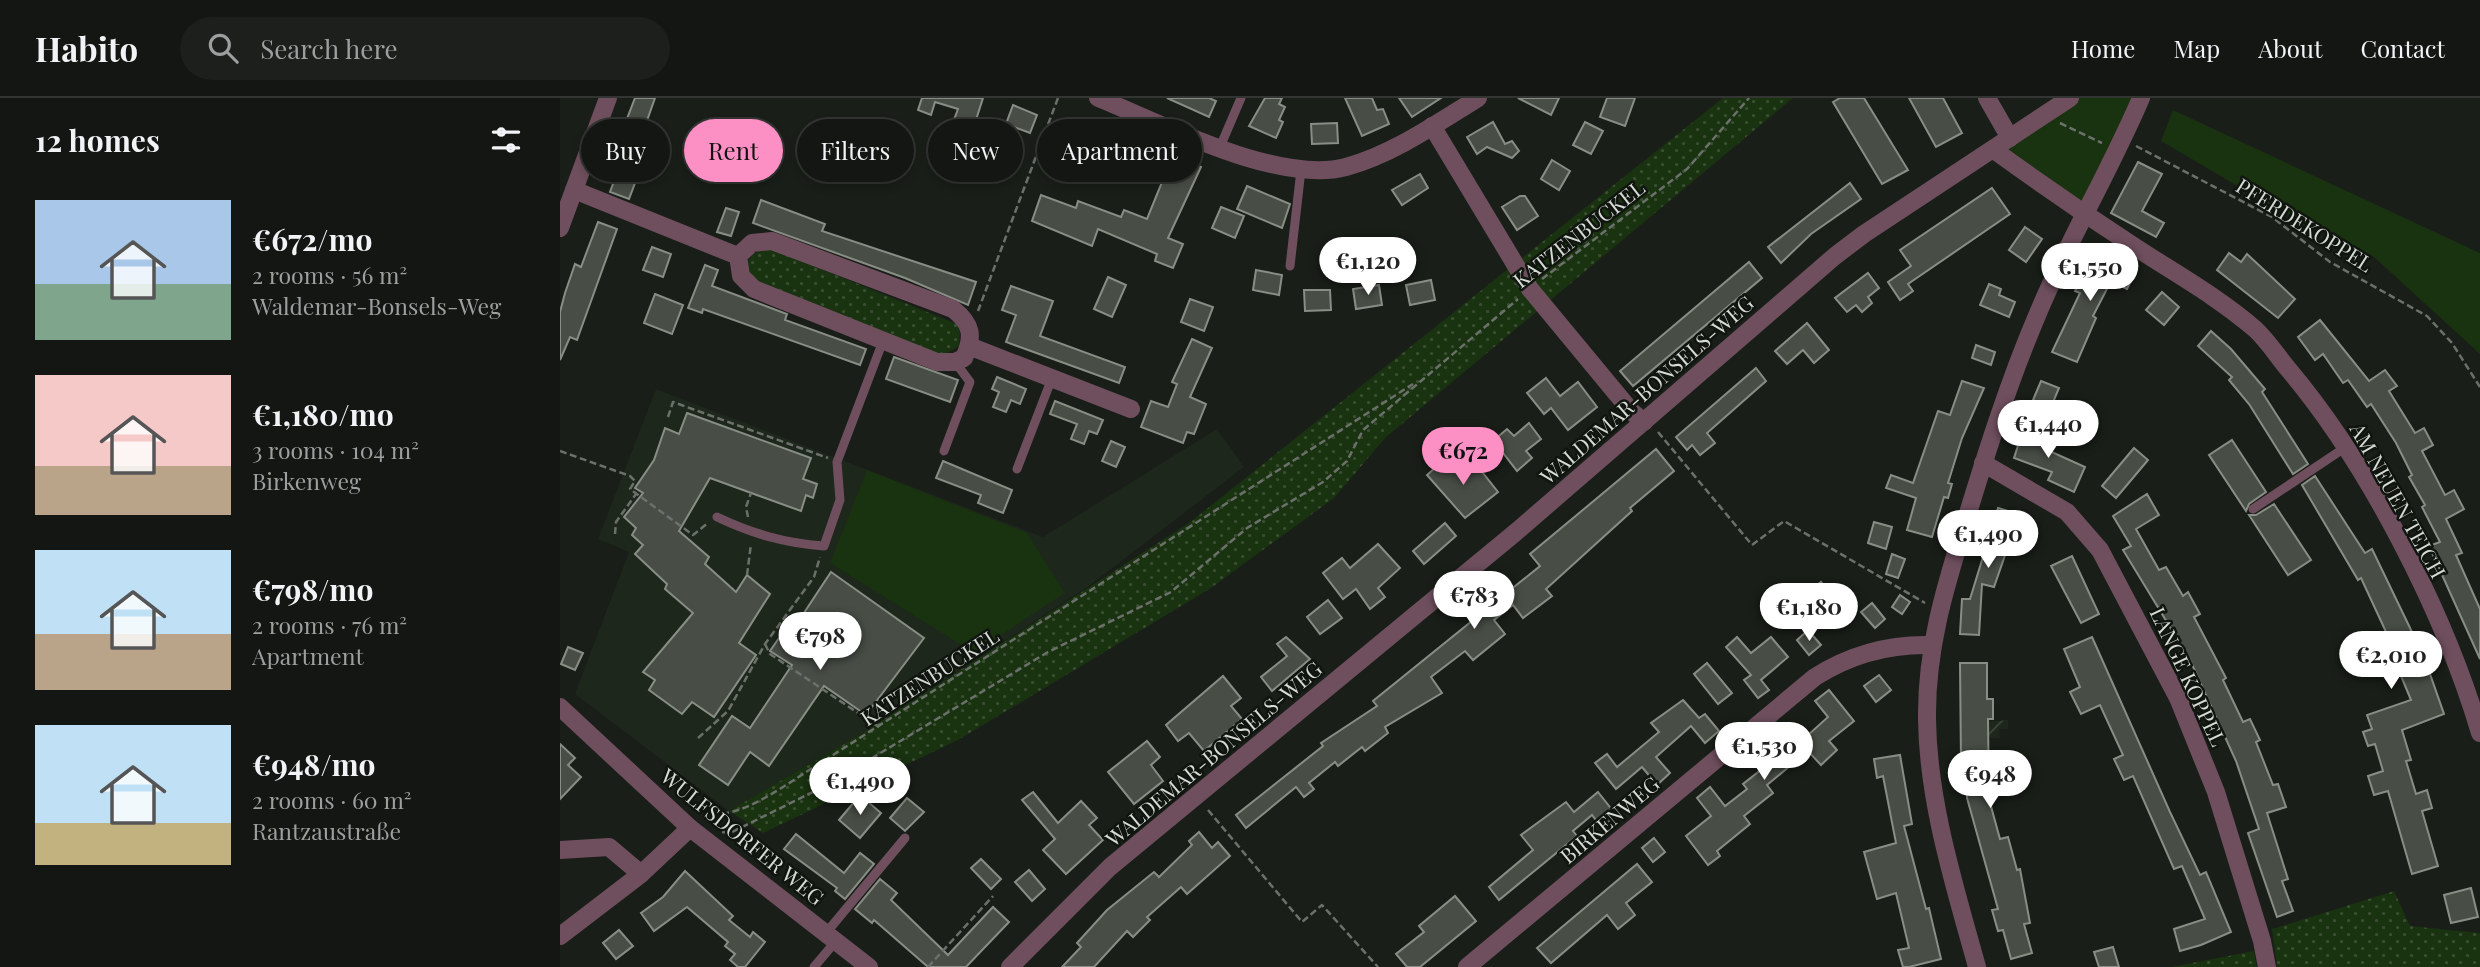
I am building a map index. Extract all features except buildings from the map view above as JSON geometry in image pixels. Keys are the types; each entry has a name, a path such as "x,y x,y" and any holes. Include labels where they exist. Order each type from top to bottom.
{"street":[{"path":"560,228 608,98"},
{"path":"1098,98 1264,164 1301,170 1344,167 1382,154 1478,98"},
{"path":"1987,98 2010,138"},
{"name":"WALDEMAR-BONSELS-WEG","path":"1010,967 1110,867 1645,421 1845,248 2070,98"},
{"path":"1978,967 1940,825 1931,770 1927,722 1931,645 1938,610 1983,463 2035,319 2141,98"},
{"path":"1432,126 1531,289 1631,411 1645,421"},
{"name":"AM NEUEN TEICH","path":"1994,150 2084,215 2199,287 2257,331 2308,392 2346,447 2418,579 2470,698 2480,733"},
{"path":"574,190 738,256"},
{"path":"772,241 953,309 966,319 970,338 964,358 956,362 937,362 754,289 741,276 738,256 752,243 772,241"},
{"path":"970,338 1052,378 1131,409"},
{"name":"LANGE KOPPEL","path":"1983,463 2067,512 2106,561 2178,698 2216,792 2262,941 2267,967"},
{"name":"BIRKENWEG","path":"1467,967 1815,677 1838,662 1865,653 1905,644 1931,645"},
{"name":"WULFSDORFER WEG","path":"560,707 690,828 869,967"},
{"path":"560,936 641,874 690,828"},
{"path":"560,850 609,847 641,874"}],"lane":[{"path":"1220,147 1241,98"},
{"path":"1290,266 1301,170"},
{"path":"717,517 752,534 774,540 824,545 839,500 837,462 884,341"},
{"path":"944,451 970,382 956,362"},
{"path":"1017,470 1052,378"},
{"path":"2253,509 2346,447"},
{"path":"814,967 831,937 905,838"}],"path":[{"path":"970,338 1058,98"},
{"name":"KATZENBUCKEL","path":"717,831 730,833 829,784 999,680 1171,592 1247,528 1323,482 1347,461 1363,430 1531,289 1687,169 1749,98"},
{"name":"PFERDEKOPPEL","path":"2043,115 2120,145 2272,217 2330,262 2427,316 2452,343 2480,387"},
{"name":"KATZENBUCKEL","path":"690,828 709,813 722,816 739,811 879,727 1392,395 1416,383"},
{"path":"668,417 673,401 837,462"},
{"path":"1645,421 1752,545 1784,521 1938,610"},
{"path":"560,451 629,476 635,481 630,489 694,535 717,517"},
{"path":"615,534 616,522 636,494"},
{"path":"698,738 728,711 765,644 814,577 824,545"},
{"path":"765,644 770,654 879,727"},
{"path":"1197,797 1302,922 1322,905 1378,967"},
{"path":"928,967 993,896"},
{"path":"964,927 970,932"}],"shaded area":[{"path":"656,389 1043,537 1217,429 1244,467 1089,586 861,734 729,811 575,694 629,552 598,539"},
{"path":"2008,720 2008,729 1999,729 2000,738 1977,738 1976,723"}],"green space":[{"path":"1723,98 1793,98 1385,438 1334,498 1211,588 958,740 763,833 729,811 861,734 1189,523"},
{"path":"2078,98 2135,98 2084,206 2005,150"},
{"path":"2173,110 2480,253 2480,354 2374,257 2263,201 2161,141"},
{"path":"762,250 774,250 957,324 960,333 959,346 942,356 753,281 748,262 752,255"},
{"path":"867,470 1027,533 1065,593 974,653 830,563"},
{"path":"2394,891 2410,926 2480,933 2480,967 2277,967 2272,929"},
{"path":"2254,951 2257,967 2171,967"}]}
